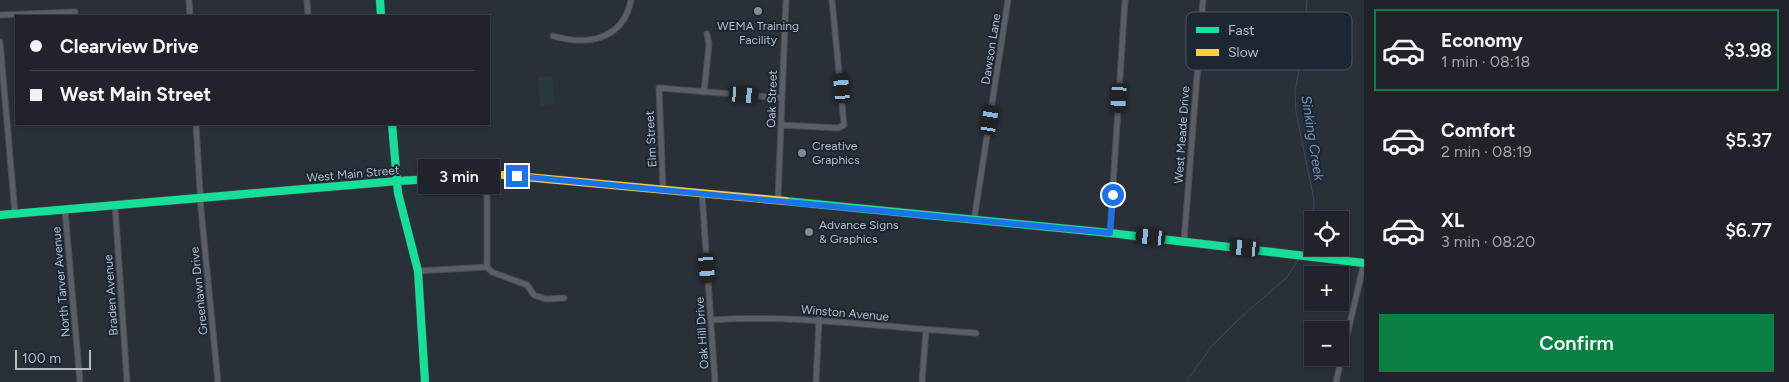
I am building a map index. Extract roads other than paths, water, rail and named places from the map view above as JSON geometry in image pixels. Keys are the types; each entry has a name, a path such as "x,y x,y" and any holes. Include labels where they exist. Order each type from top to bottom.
{"main road":[{"path":"380,0 381,15"},
{"path":"392,125 402,209 418,271 425,382"},
{"name":"West Main Street","path":"0,215 487,175 541,177 664,188 1110,233 1364,263"}],"street":[{"path":"189,0 190,15"},
{"path":"307,0 308,15"},
{"path":"553,36 580,40 603,37 625,19 631,0"},
{"name":"Oak Street","path":"778,200 786,0"},
{"path":"781,125 838,128 844,125 832,0"},
{"name":"Dawson Lane","path":"974,220 1008,0"},
{"path":"1110,233 1126,0"},
{"path":"0,15 75,12"},
{"path":"707,34 709,44 704,92 782,98"},
{"path":"0,42 15,214"},
{"name":"West Meade Drive","path":"1184,241 1197,70"},
{"name":"Elm Street","path":"664,188 659,88 704,92"},
{"name":"Greenlawn Drive","path":"196,125 200,198 218,382"},
{"path":"487,175 487,267 492,272 527,285 534,295 546,299 564,298"},
{"name":"Oak Hill Drive","path":"702,193 715,382"},
{"name":"Braden Avenue","path":"115,206 128,382"},
{"name":"North Tarver Avenue","path":"65,210 80,382"},
{"path":"1336,382 1364,263"},
{"path":"418,271 487,267"},
{"name":"Winston Avenue","path":"711,320 760,317 976,333"},
{"path":"816,382 819,320"},
{"path":"922,382 926,330"}],"waterway":[{"name":"Sinking Creek","path":"1306,12 1307,0"},
{"name":"Sinking Creek","path":"1299,70 1295,92 1296,112 1314,200 1313,211"},
{"name":"Sinking Creek","path":"1186,382 1211,347 1238,320 1287,277 1298,260"}],"place":[{"name":"WEMA Training Facility","path":"758,11"},
{"name":"Creative Graphics","path":"802,153"},
{"name":"Advance Signs & Graphics","path":"809,232"}]}
